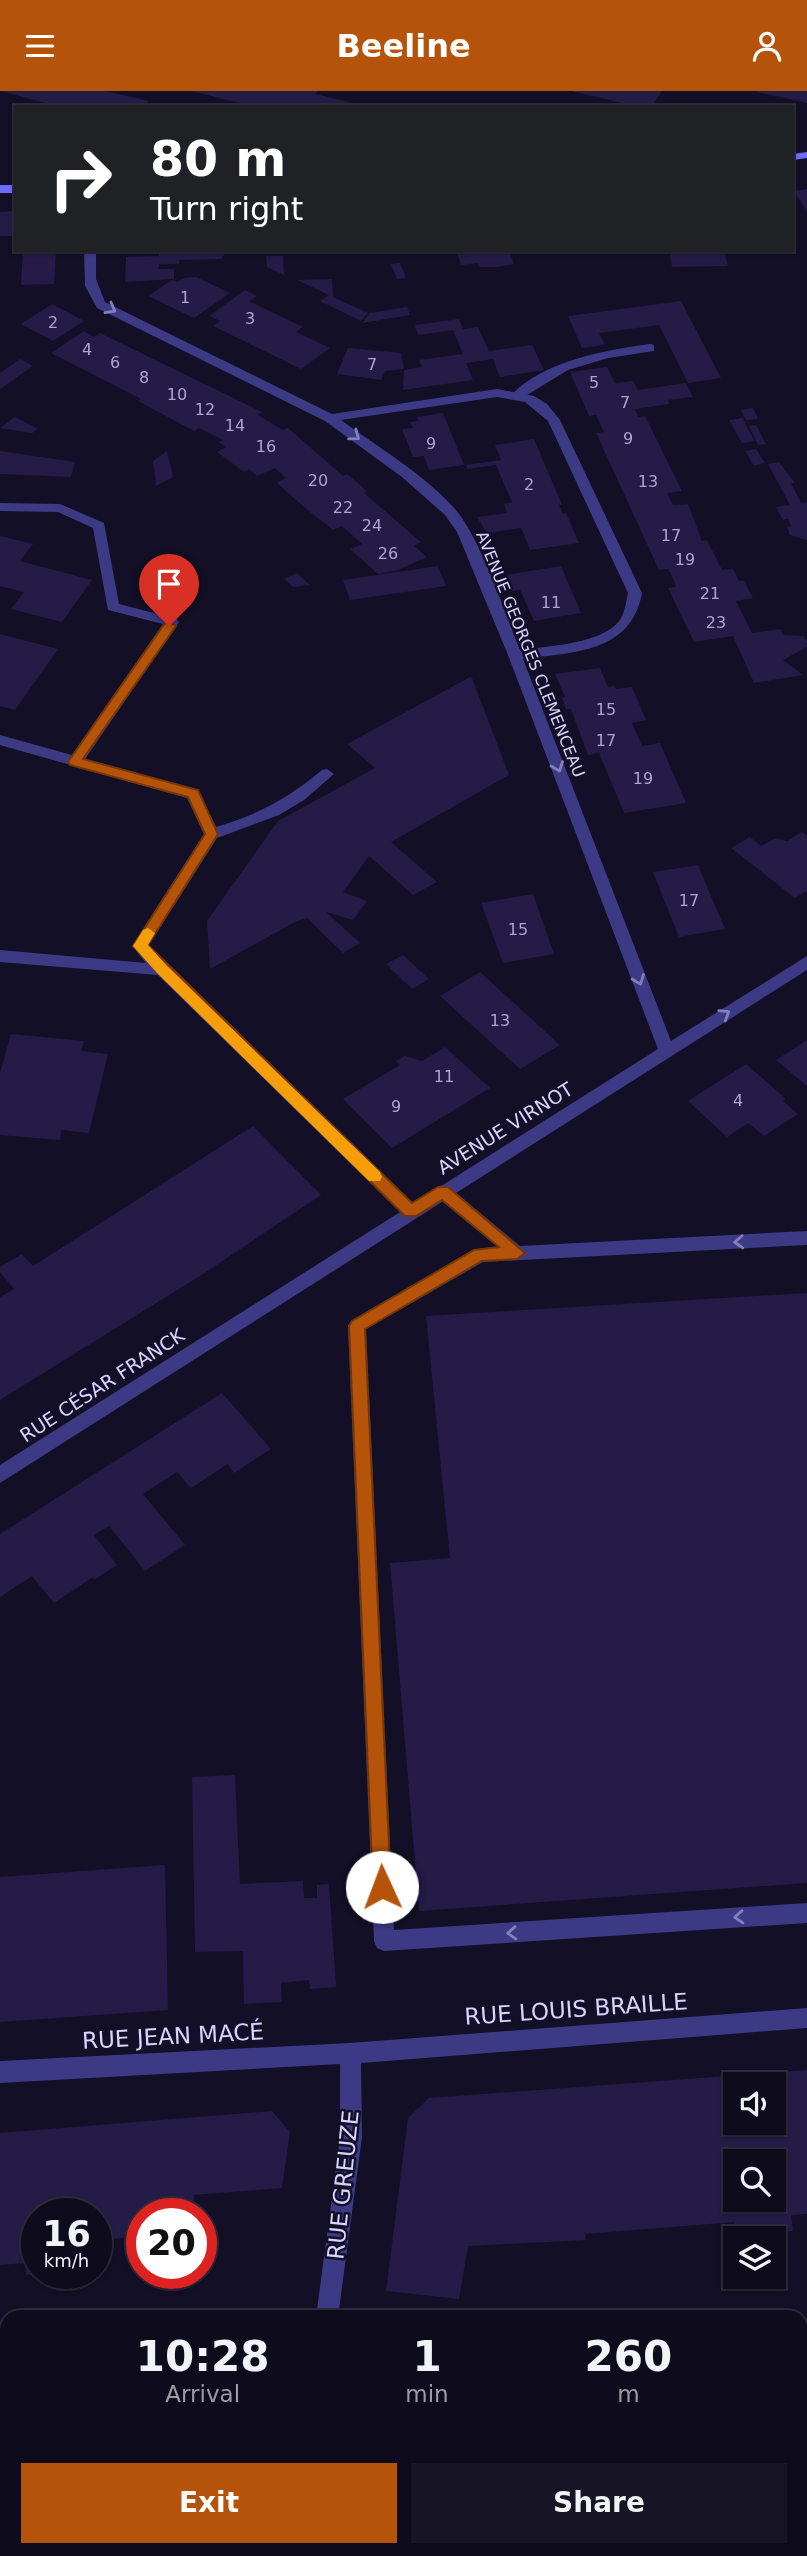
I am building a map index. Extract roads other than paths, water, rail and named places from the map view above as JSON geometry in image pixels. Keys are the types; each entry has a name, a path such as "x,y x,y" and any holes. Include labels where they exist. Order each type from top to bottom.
{"street":[{"name":"AVENUE GEORGES CLEMENCEAU","path":"90,252 89,284 101,305 330,418 407,474 450,512 464,532 515,655 667,1051"},
{"path":"517,395 564,367 606,354 650,348"},
{"path":"330,418 497,393 517,395 542,407 554,419 635,593 632,610 623,626 611,636 597,641 515,655"},
{"path":"0,507 60,508 99,526 113,607 172,622 75,762"},
{"path":"0,740 193,794 212,834"},
{"path":"327,774 300,798 265,818 212,834 140,946 411,1212"},
{"path":"0,956 162,970"},
{"name":"AVENUE VIRNOT","path":"226,1330 807,961"},
{"path":"443,1192 517,1253"},
{"path":"807,1238 480,1255 357,1326 384,1941 807,1913"},
{"name":"RUE CÉSAR FRANCK","path":"0,1475 226,1330"},
{"name":"RUE LOUIS BRAILLE","path":"350,2053 807,2018"},
{"name":"RUE JEAN MACÉ","path":"0,2072 350,2053"},
{"name":"RUE GREUZE","path":"328,2310 351,2137 350,2053"}]}
